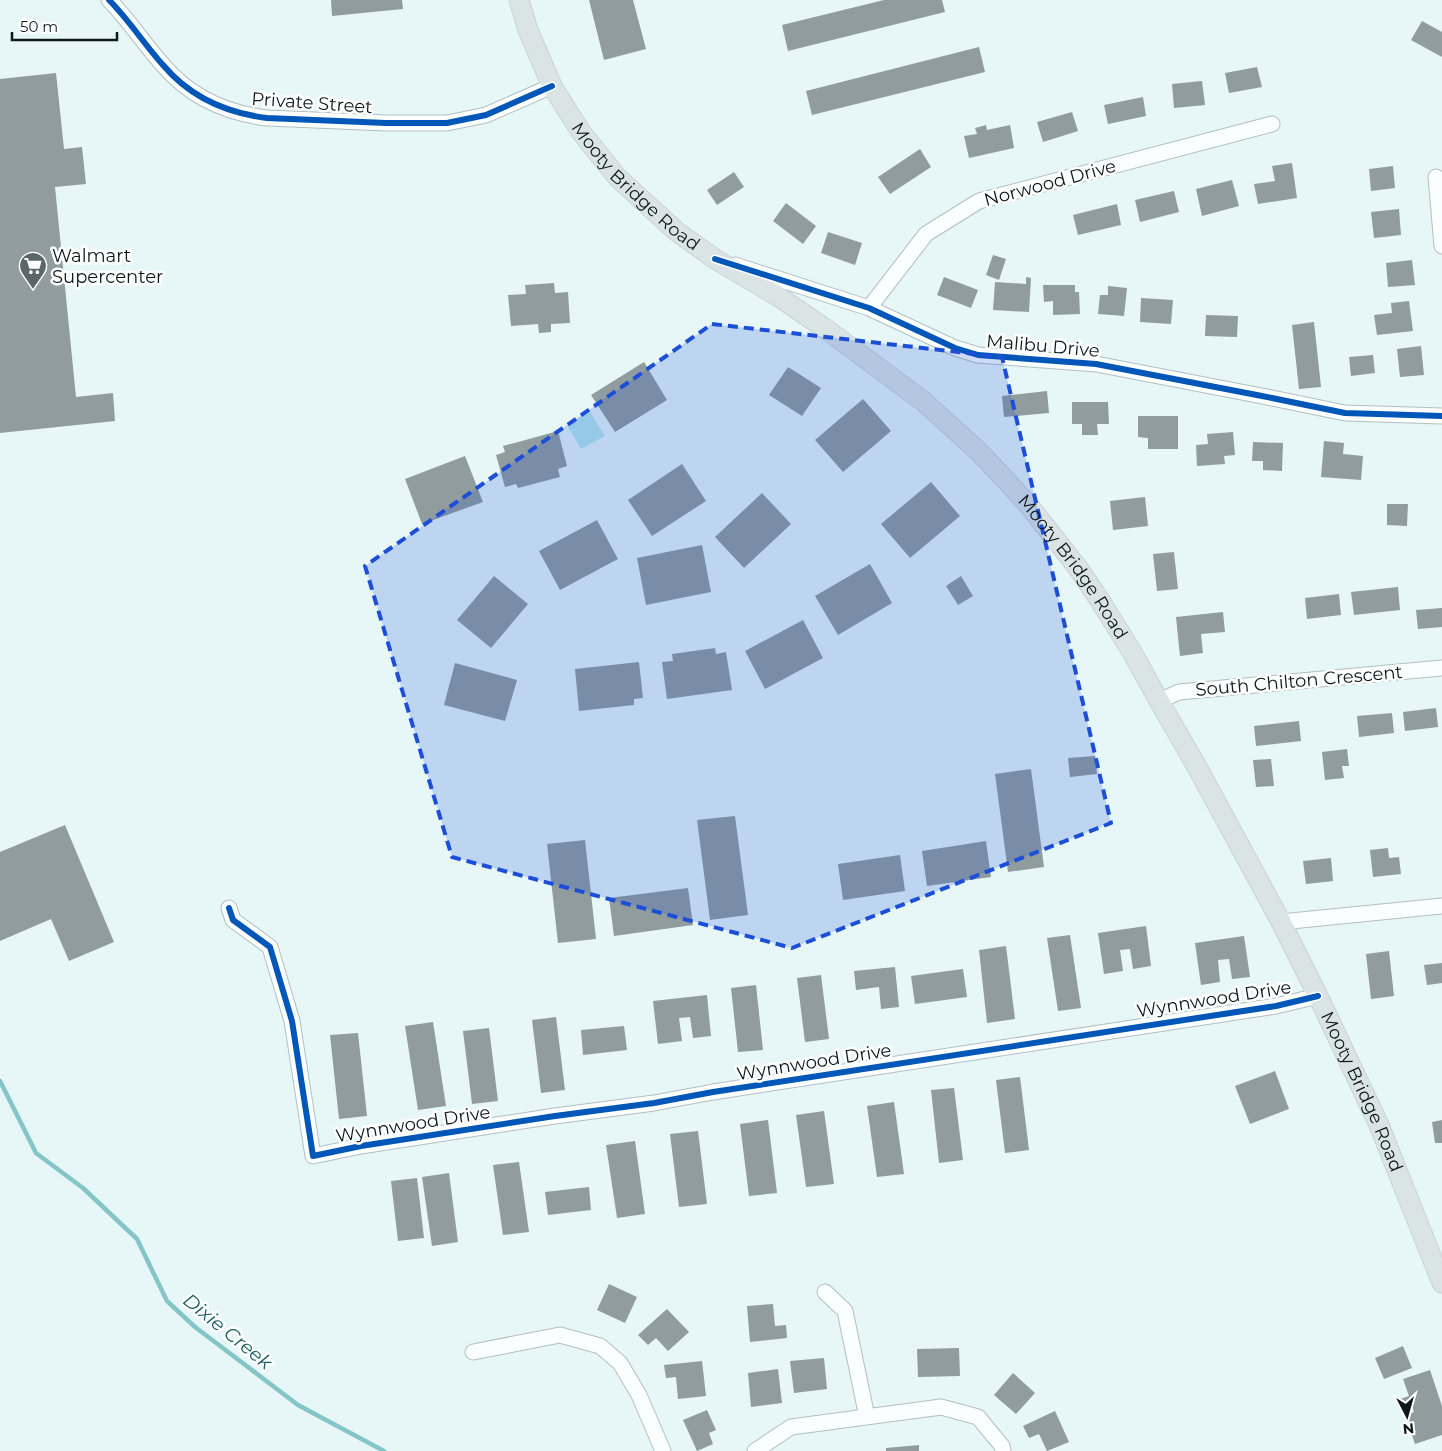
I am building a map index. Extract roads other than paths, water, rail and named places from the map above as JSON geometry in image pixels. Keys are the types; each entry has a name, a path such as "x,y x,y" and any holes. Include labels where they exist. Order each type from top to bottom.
{"main road":[{"name":"Mooty Bridge Road","path":"519,0 537,52 552,86 580,132 617,177 676,231 715,259 779,297 858,352 923,401 976,450 1030,507 1078,568 1116,625 1197,766 1281,922 1379,1125 1440,1274"}],"street":[{"name":"Private Street","path":"110,0 162,64 184,86 196,95 217,105 252,116 386,123 447,123 486,116 552,86"},
{"name":"Norwood Drive","path":"869,308 926,234 979,201 1272,124"},
{"path":"1436,177 1442,246"},
{"name":"Malibu Drive","path":"715,259 869,308 955,348 978,355 1096,364 1345,413 1442,416"},
{"name":"South Chilton Crescent","path":"1158,701 1179,692 1442,668"},
{"path":"1281,922 1442,906"},
{"name":"Wynnwood Drive","path":"230,908 234,920 270,947 292,1021 313,1156 361,1146 555,1116 654,1103 713,1092 1276,1006 1318,996"},
{"path":"825,1292 845,1311 867,1417"},
{"path":"473,1352 560,1334 600,1346 620,1363 639,1395 663,1451"},
{"path":"754,1451 791,1427 941,1407 978,1417 1002,1446 1003,1451"}],"waterway":[{"name":"Dixie Creek","path":"0,1081 36,1153 83,1188 137,1239 167,1301 195,1327 298,1405 384,1451"}],"place":[{"name":"Walmart Supercenter","path":"33,290"}]}
